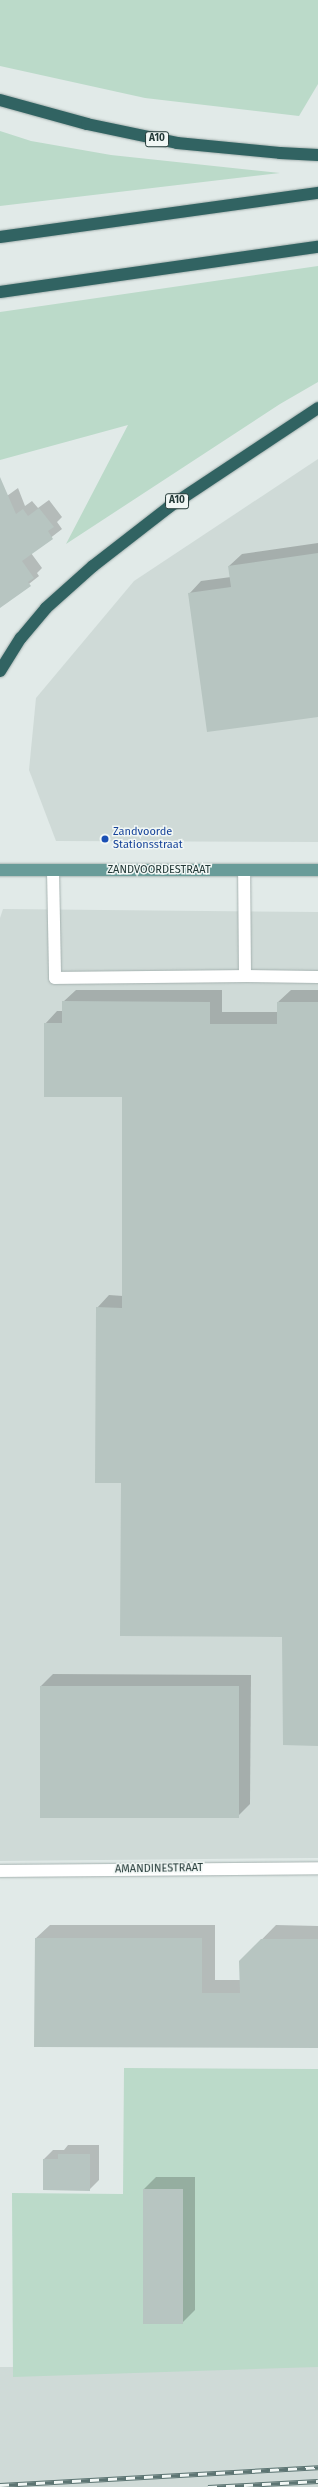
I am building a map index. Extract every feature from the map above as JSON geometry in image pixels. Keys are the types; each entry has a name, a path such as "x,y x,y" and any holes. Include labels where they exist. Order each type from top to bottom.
{"highway":[{"name":"A10","path":"0,100 87,124 177,143 280,153 318,155"},
{"path":"0,237 318,192"},
{"path":"0,292 318,247"},
{"name":"A10","path":"0,671 21,638 46,608 93,566 169,507 318,408"}],"main road":[{"name":"ZANDVOORDESTRAAT","path":"0,870 318,870"}],"street":[{"path":"53,870 54,978 245,976 318,977"},
{"path":"244,870 245,976"},
{"name":"AMANDINESTRAAT","path":"0,1871 318,1868"}],"shaded area":[{"path":"318,459 318,842 56,841 29,770 36,698 134,581"},
{"path":"3,909 318,912 318,1858 0,1861 0,918"},
{"path":"0,2367 318,2367 318,2487 0,2487"}],"green space":[{"path":"0,0 318,0 318,84 299,116 145,98 0,66"},
{"path":"0,131 31,141 111,155 280,173 0,206"},
{"path":"318,266 318,382 280,404 66,544 128,425 0,460 0,312"},
{"path":"124,2068 318,2069 318,2367 13,2377 12,2193 123,2194"}],"building":[{"path":"0,477 16,514 23,509 28,516 39,508 54,527 48,531 53,539 22,561 34,578 28,582 31,586 0,608"},
{"path":"318,553 318,717 207,732 188,593 231,587 228,566"},
{"path":"62,1001 210,1002 210,1024 277,1024 277,1002 318,1002 318,1746 283,1745 282,1637 120,1636 121,1483 95,1483 96,1307 122,1308 122,1097 44,1097 44,1023 62,1023"},
{"path":"40,1686 239,1686 239,1818 40,1818"},
{"path":"35,1938 202,1938 202,1993 240,1993 239,1961 261,1939 318,1939 318,2048 34,2047"},
{"path":"58,2154 90,2154 90,2191 43,2190 43,2159 58,2159"},
{"path":"143,2189 183,2189 183,2324 143,2324"}],"railway":[{"path":"0,2485 318,2467"},
{"path":"208,2487 318,2481"}],"place":[{"name":"Zandvoorde Stationsstraat","path":"105,839"}]}
